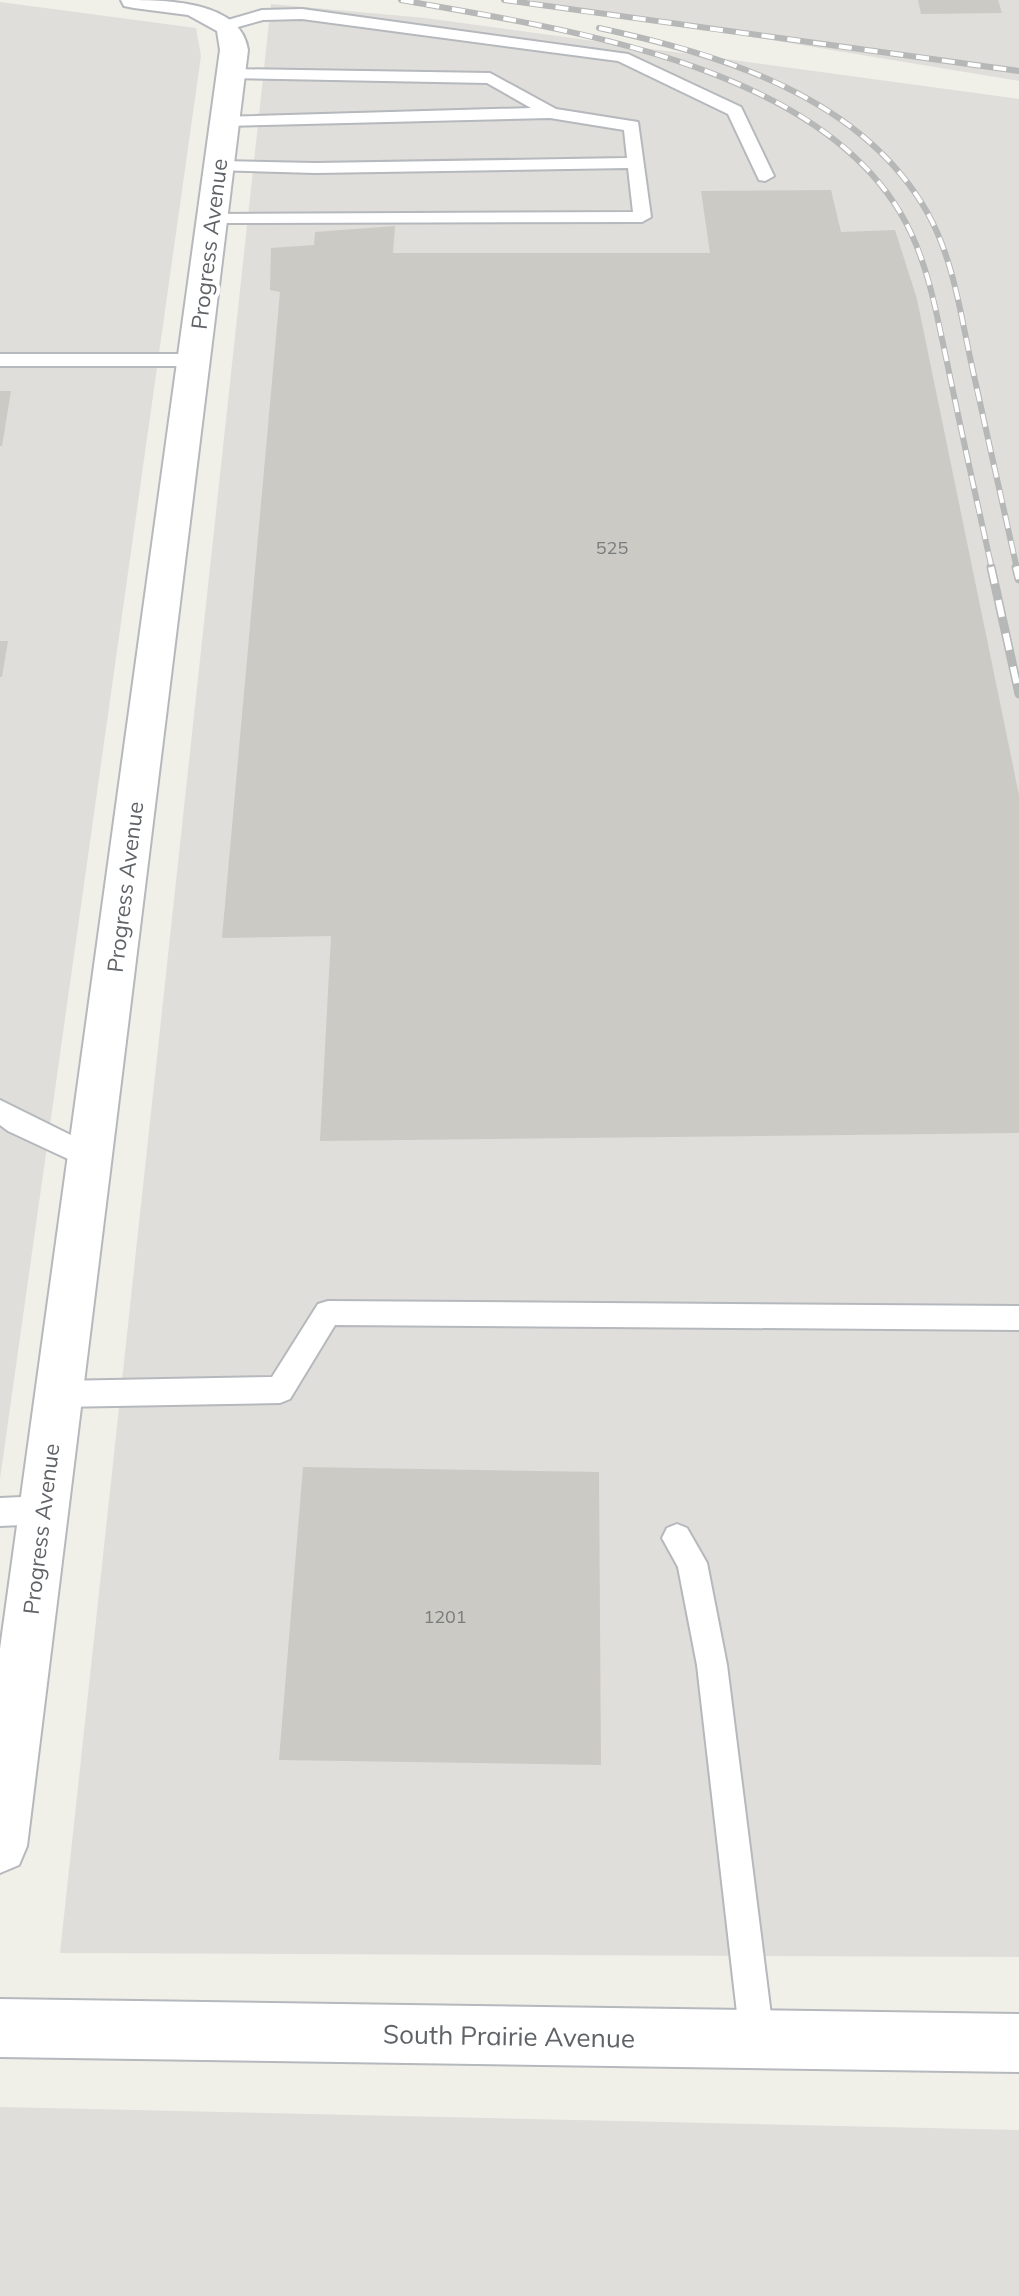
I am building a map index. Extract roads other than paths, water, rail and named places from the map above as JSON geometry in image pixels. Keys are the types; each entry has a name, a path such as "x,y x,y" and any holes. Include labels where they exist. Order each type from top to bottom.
{"street":[{"path":"134,0 190,9 227,25"},
{"name":"Progress Avenue","path":"0,1846 213,219 234,50 227,25"},
{"name":"South Prairie Avenue","path":"0,2028 1019,2043"}],"lane":[{"path":"227,25 262,15 302,14 622,57 735,111 765,176"},
{"path":"231,74 490,78 551,113"},
{"path":"213,219 642,217 632,126 551,113 225,121"},
{"path":"219,166 315,168 636,163"},
{"path":"0,360 194,360"},
{"path":"0,1111 17,1123 90,1157"},
{"path":"58,1394 280,1390 328,1313 1019,1318"},
{"path":"0,1512 44,1510"},
{"path":"677,1538 692,1563 712,1665 757,2039"}],"railway":[{"path":"401,0 538,25 613,42 688,64 758,93 821,130 873,176 911,233 929,282 992,569"},
{"path":"504,0 1019,71"},
{"path":"599,28 692,51 784,86 826,110 865,138 899,172 927,212 949,266 1017,569"},
{"path":"991,567 1019,694"},
{"path":"1016,567 1019,579"}]}
